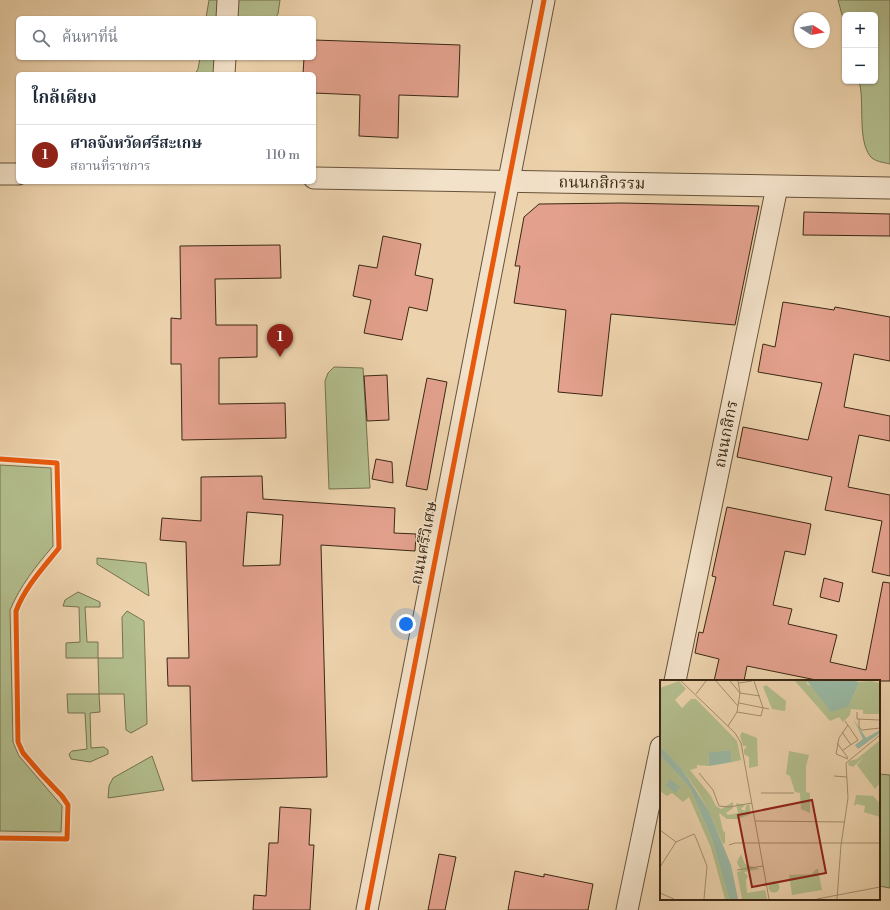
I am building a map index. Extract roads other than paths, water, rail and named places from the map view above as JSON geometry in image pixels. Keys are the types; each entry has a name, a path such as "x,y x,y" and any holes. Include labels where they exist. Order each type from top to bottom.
{"street":[{"path":"227,16 228,0"},
{"name":"ถนนศรีวิเศษ","path":"367,910 544,0"},
{"path":"224,72 225,60"},
{"path":"0,174 16,174"},
{"name":"ถนนกสิกรรม","path":"316,178 890,188"},
{"name":"ถนนกสิกร","path":"675,680 777,187"},
{"path":"627,910 660,753"}],"place":[{"name":"ศาลจังหวัดศรีสะเกษ","path":"280,357"}]}
